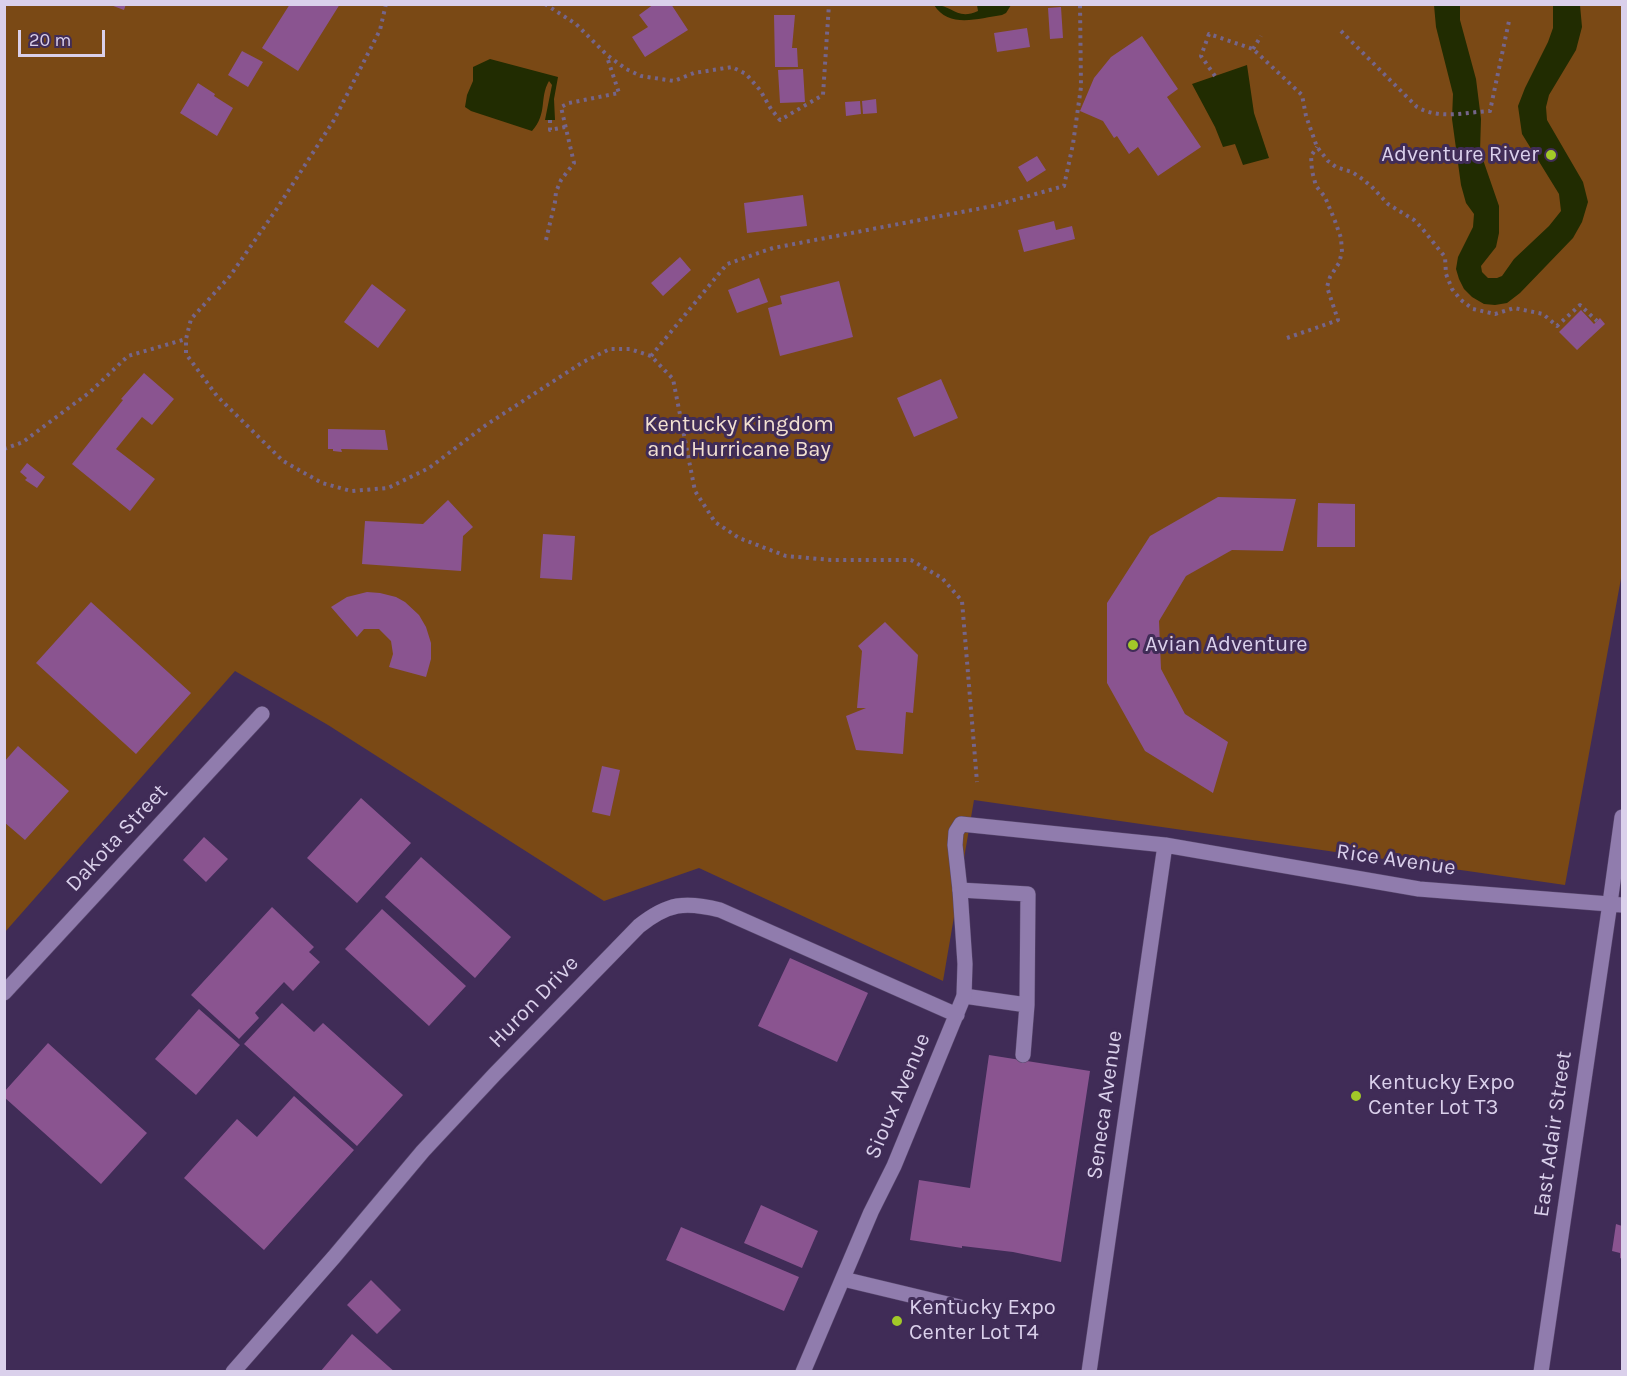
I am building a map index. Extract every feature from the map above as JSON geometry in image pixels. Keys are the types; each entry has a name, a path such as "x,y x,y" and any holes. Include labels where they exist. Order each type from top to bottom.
{"street":[{"name":"Dakota Street","path":"4,993 262,714"},
{"name":"East Adair Street","path":"1541,1371 1616,904 1623,817"},
{"name":"Rice Avenue","path":"961,824 1165,845 1419,890 1616,904"},
{"name":"Sioux Avenue","path":"803,1371 871,1212 894,1166 964,996 965,964 960,890 954,845 956,832 961,824"},
{"name":"Seneca Avenue","path":"1089,1371 1165,845"},
{"path":"960,890 1028,894 1027,1005 1023,1055"},
{"name":"Huron Drive","path":"233,1371 334,1257 423,1151 495,1074 639,926 667,908 690,904 720,910 957,1015"},
{"path":"964,996 1027,1005"},
{"path":"843,1279 960,1306"}],"path":[{"path":"386,4 380,30 334,120 230,276 191,319 186,339 186,354 217,396 283,461 322,483 351,491 388,488 429,468 486,425 573,368 610,349 630,349 651,356 673,380 695,491 715,522 739,538 786,556 831,560 911,560 942,578 962,600 977,782"},
{"path":"545,4 576,24 607,55 626,69 641,76 674,81 694,73 732,67 746,74 780,120 823,95 829,4"},
{"path":"651,356 727,264 773,248 993,206 1064,186 1081,87 1080,4"},
{"path":"1341,31 1417,107 1428,114 1452,114 1490,111 1509,21"},
{"path":"1215,76 1201,56 1209,34 1253,49 1302,94 1306,116 1317,147 1328,161 1336,167 1352,172 1371,186 1388,204 1414,220 1445,257 1446,274 1452,289 1473,309 1495,314 1514,308 1543,314 1557,326 1580,305 1597,321"},
{"path":"1253,49 1261,36"},
{"path":"546,240 556,192 561,180 574,163 561,107 569,103 619,93 607,55"},
{"path":"550,120 550,130 565,128"},
{"path":"1287,338 1338,320 1327,287 1329,277 1339,263 1341,238 1325,197 1316,186 1312,171 1311,156 1317,147"},
{"path":"4,450 23,442 90,392 128,356 186,339"}],"green space":[{"name":"Kentucky Kingdom and Hurricane Bay","path":"5,5 1622,5 1622,573 1565,885 974,800 943,981 699,868 604,901 328,725 235,671 5,932"}],"shaded area":[{"path":"934,5 940,5 959,13 971,14 978,11 977,5 1011,5 1002,15 956,20 940,12"},
{"name":"Adventure River","path":"1434,5 1460,5 1460,20 1476,79 1481,119 1480,151 1499,206 1499,233 1496,247 1481,266 1482,272 1488,278 1497,278 1502,276 1514,259 1549,226 1561,211 1559,194 1522,134 1518,106 1553,28 1553,5 1580,5 1582,27 1576,50 1549,95 1546,107 1547,120 1583,182 1588,202 1582,222 1573,238 1520,293 1507,303 1484,304 1472,297 1464,289 1456,269 1458,257 1473,227 1474,214 1466,203 1461,185 1452,119 1453,94 1436,27"},
{"path":"490,59 558,77 554,99 555,120 545,120 552,85 549,81 544,93 540,118 532,131 465,107 473,81 473,67"},
{"path":"1247,65 1254,113 1269,158 1243,165 1235,144 1223,147 1192,84"}],"building":[{"path":"108,4 126,4 124,10"},
{"path":"290,4 340,4 298,71 262,48"},
{"path":"654,4 671,4 688,30 645,57 632,37 648,27 639,15"},
{"path":"1061,7 1063,38 1050,39 1048,8"},
{"path":"774,15 795,15 792,48 797,48 798,67 775,67"},
{"path":"1027,28 1030,47 997,52 994,33"},
{"path":"1142,36 1178,89 1167,97 1201,147 1158,176 1138,147 1129,154 1117,136 1114,138 1103,121 1080,111 1094,78 1111,57"},
{"path":"242,51 263,62 248,87 228,75"},
{"path":"803,69 805,102 780,103 778,70"},
{"path":"198,83 233,108 217,136 180,113"},
{"path":"876,99 877,113 863,114 862,101"},
{"path":"860,101 861,114 846,116 845,102"},
{"path":"1037,156 1046,170 1027,182 1018,167"},
{"path":"803,195 807,226 747,233 744,203"},
{"path":"1054,221 1056,230 1072,226 1075,239 1024,252 1018,230"},
{"path":"680,257 691,270 663,296 651,283"},
{"path":"759,278 768,302 737,313 728,290"},
{"path":"839,281 853,337 780,356 768,308 782,304 780,296"},
{"path":"372,284 406,310 378,348 344,322"},
{"path":"1581,310 1594,324 1600,318 1605,324 1577,350 1559,332"},
{"path":"144,373 174,399 152,425 142,417 116,449 155,479 130,511 72,464 123,400 121,399"},
{"path":"941,379 958,418 914,437 897,398"},
{"path":"328,429 385,430 388,450 341,449 342,452 333,451 333,449 328,449"},
{"path":"27,463 45,477 37,488 25,480 27,478 20,472"},
{"name":"Avian Adventure","path":"1218,497 1296,499 1283,551 1232,550 1186,576 1159,621 1161,669 1185,714 1228,742 1213,793 1145,751 1107,683 1107,603 1150,536"},
{"path":"448,500 473,527 463,536 461,571 362,564 365,521 423,524"},
{"path":"1318,503 1355,504 1355,547 1317,547"},
{"path":"543,534 575,536 572,580 540,578"},
{"path":"367,592 396,597 419,615 431,643 431,659 426,677 389,667 393,654 391,641 379,629 364,629 357,637 331,607 347,597"},
{"path":"91,602 191,693 136,754 36,663"},
{"path":"885,622 918,655 913,713 906,712 903,754 856,750 846,716 866,708 857,708 862,651 858,646"},
{"path":"18,746 69,791 25,840 4,822 4,762"},
{"path":"602,766 620,770 610,816 592,812"},
{"path":"361,798 411,843 357,903 307,858"},
{"path":"204,837 228,859 206,882 183,860"},
{"path":"421,857 511,937 475,978 385,897"},
{"path":"272,907 314,947 309,952 320,962 293,991 284,982 255,1013 259,1018 239,1039 191,995"},
{"path":"382,909 466,986 429,1026 345,949"},
{"path":"790,958 868,993 837,1062 758,1026"},
{"path":"282,1003 314,1032 323,1023 403,1095 357,1146 244,1044"},
{"path":"199,1009 240,1045 196,1095 155,1059"},
{"path":"48,1043 147,1133 101,1184 4,1097 4,1092"},
{"path":"989,1055 1090,1071 1061,1262 1013,1252 962,1246 962,1248 910,1240 919,1180 970,1188"},
{"path":"294,1096 354,1150 264,1250 184,1178 237,1119 257,1137"},
{"path":"761,1205 818,1231 802,1268 744,1243"},
{"path":"1616,1224 1622,1226 1622,1259 1620,1253 1612,1251"},
{"path":"681,1227 799,1277 784,1311 666,1260"},
{"path":"371,1280 401,1310 377,1334 347,1305"},
{"path":"352,1334 388,1366 395,1372 320,1372"}],"place":[{"name":"Adventure River","path":"1551,155"},
{"name":"Avian Adventure","path":"1133,645"},
{"name":"Kentucky Expo Center Lot T3","path":"1356,1096"},
{"name":"Kentucky Expo Center Lot T4","path":"897,1321"}]}
